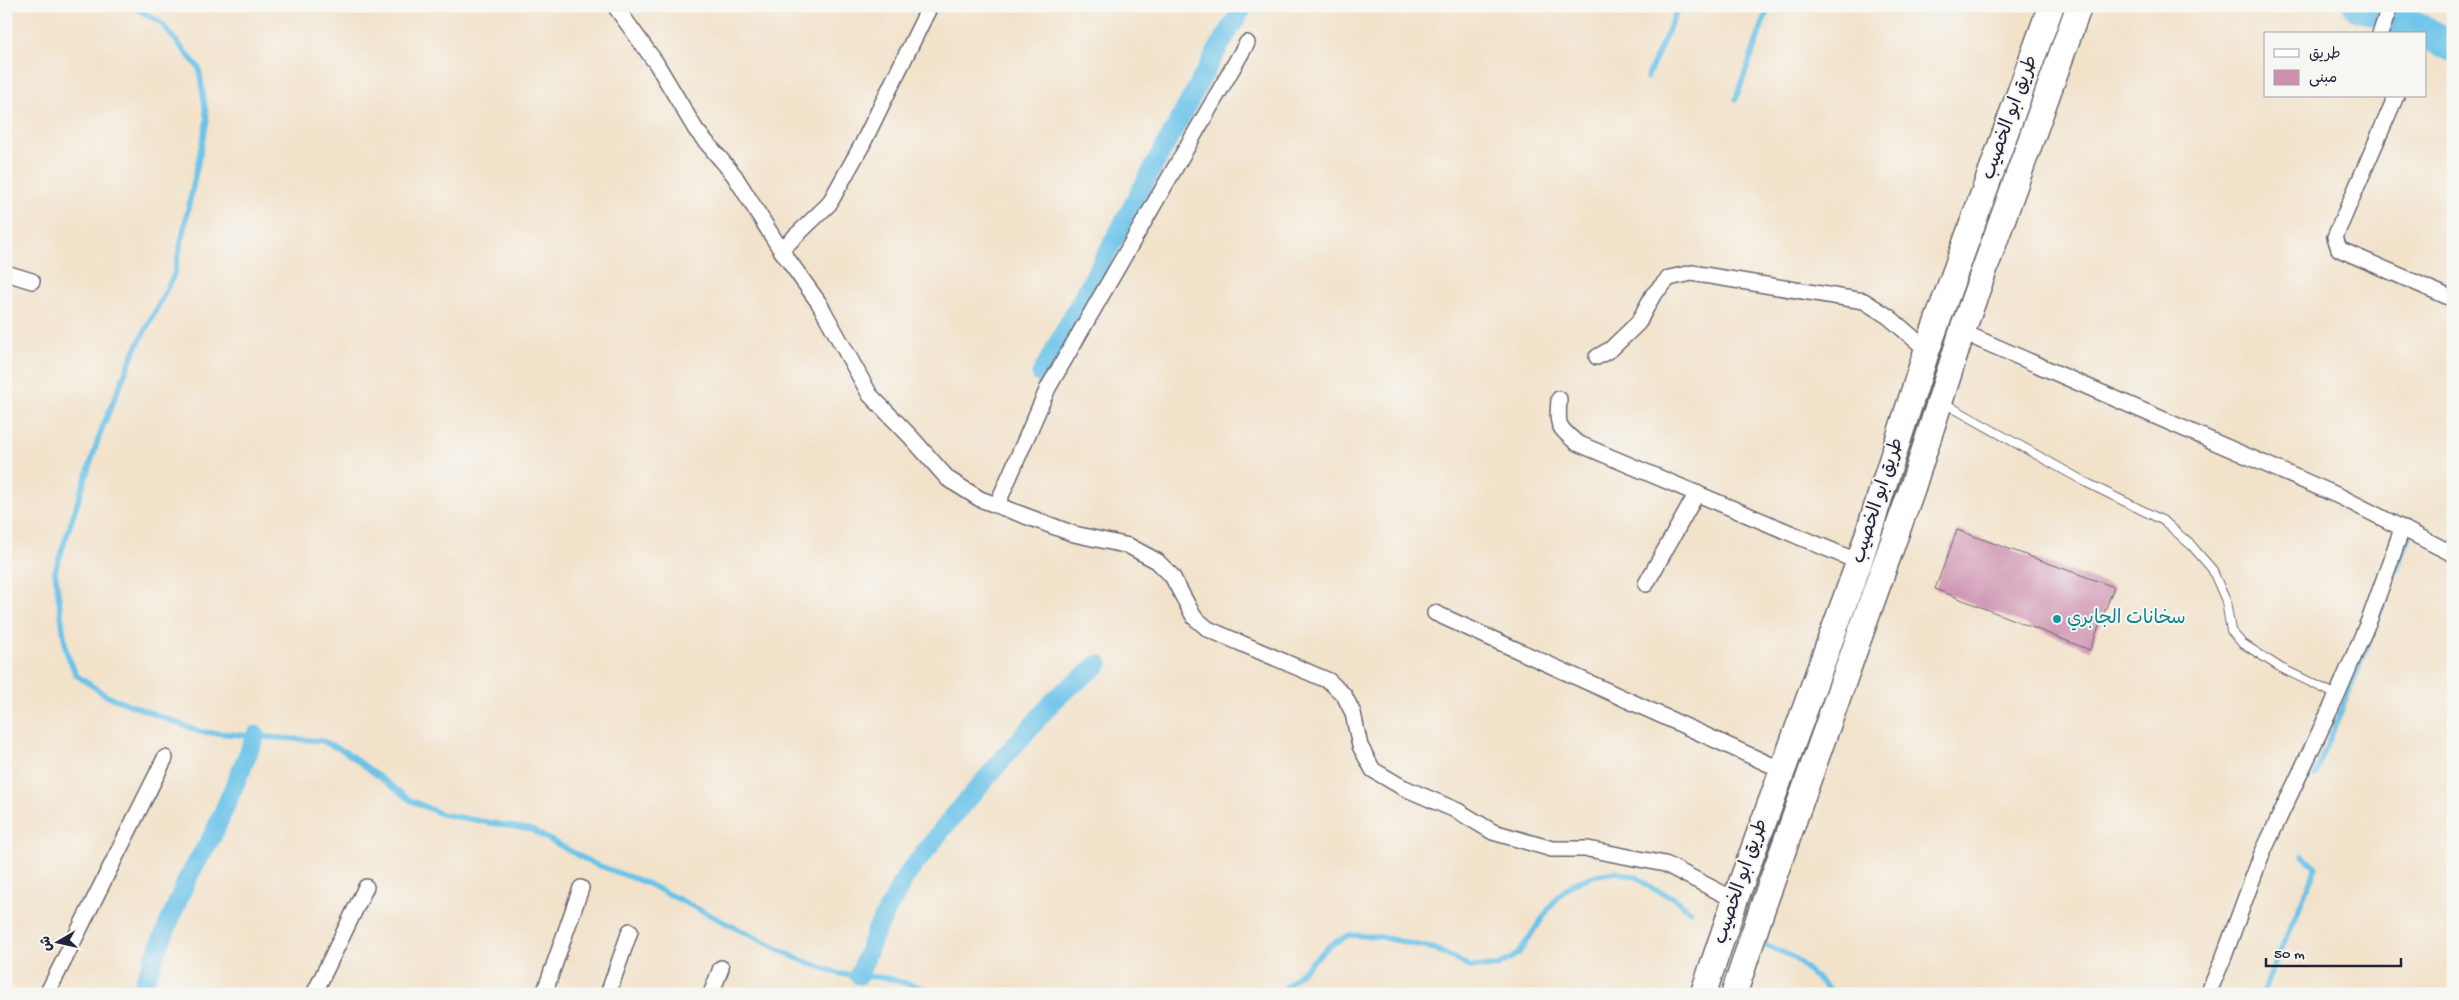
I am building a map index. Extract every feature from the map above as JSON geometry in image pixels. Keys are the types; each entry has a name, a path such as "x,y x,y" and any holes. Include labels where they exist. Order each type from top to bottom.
{"main road":[{"path":"2050,10 2077,14"},
{"name":"طريق ابو الخصيب","path":"1703,994 1734,900 1860,562 1927,350 2050,10"},
{"name":"طريق ابو الخصيب","path":"1734,994 1761,912 1909,497 1962,332 2077,14"}],"street":[{"path":"616,6 656,63 696,130 734,175 781,250 819,303 870,395 948,479 980,499 1074,534 1129,546 1157,561 1172,576 1194,616 1208,628 1329,681 1344,696 1353,713 1360,746 1373,770 1402,787 1458,811 1493,832 1552,850 1588,849 1665,864 1734,900"},
{"path":"781,250 829,204 862,145 930,6"},
{"path":"2381,30 2390,7"},
{"path":"997,505 1048,388 1247,43"},
{"path":"2395,98 2335,237 2339,249 2453,300"},
{"path":"6,273 32,281"},
{"path":"1596,357 1611,349 1638,323 1653,295 1669,278 1692,273 1864,301 1889,317 1927,350"},
{"path":"1962,332 2341,497 2402,529 2451,548"},
{"path":"1559,400 1558,417 1560,429 1577,443 1860,562"},
{"path":"1646,584 1697,493"},
{"path":"2208,994 2223,959 2260,856 2337,695 2370,618 2402,529"},
{"path":"1435,613 1782,770"},
{"path":"47,994 165,758"},
{"path":"314,994 366,887"},
{"path":"544,994 581,888"},
{"path":"608,994 630,931"},
{"path":"711,994 721,968"}],"lane":[{"path":"1940,401 2088,483 2164,521 2192,546 2212,568 2226,601 2231,631 2242,643 2281,668 2337,695"}],"building":[{"name":"سخانات الجابري","path":"1957,530 2114,587 2090,650 1935,589"}],"waterway":[{"path":"132,6 160,22 199,68 207,120 174,275 134,352 102,428 55,571 66,651 76,675 107,696 201,732 322,741 346,752 410,800 441,814 532,830 592,863 646,883 796,958 840,974 887,978 943,994"},
{"path":"1041,374 1216,52 1244,6"},
{"path":"1647,78 1679,6"},
{"path":"1736,99 1769,6"},
{"path":"2359,6 2386,14 2424,32"},
{"path":"2426,33 2453,46"},
{"path":"2315,775 2364,655 2410,533"},
{"path":"859,975 876,931 906,876 949,821 1056,698 1099,664"},
{"path":"139,994 188,877 214,833 256,735"},
{"path":"2262,994 2316,867 2303,856"},
{"path":"1278,994 1330,945 1349,935 1381,937 1435,949 1471,967 1498,966 1518,954 1557,897 1574,883 1596,875 1616,872 1637,877 1653,889 1671,896 1690,911"},
{"path":"1762,943 1793,957 1834,994"}],"place":[{"name":"سخانات الجابري","path":"2057,619"}]}
